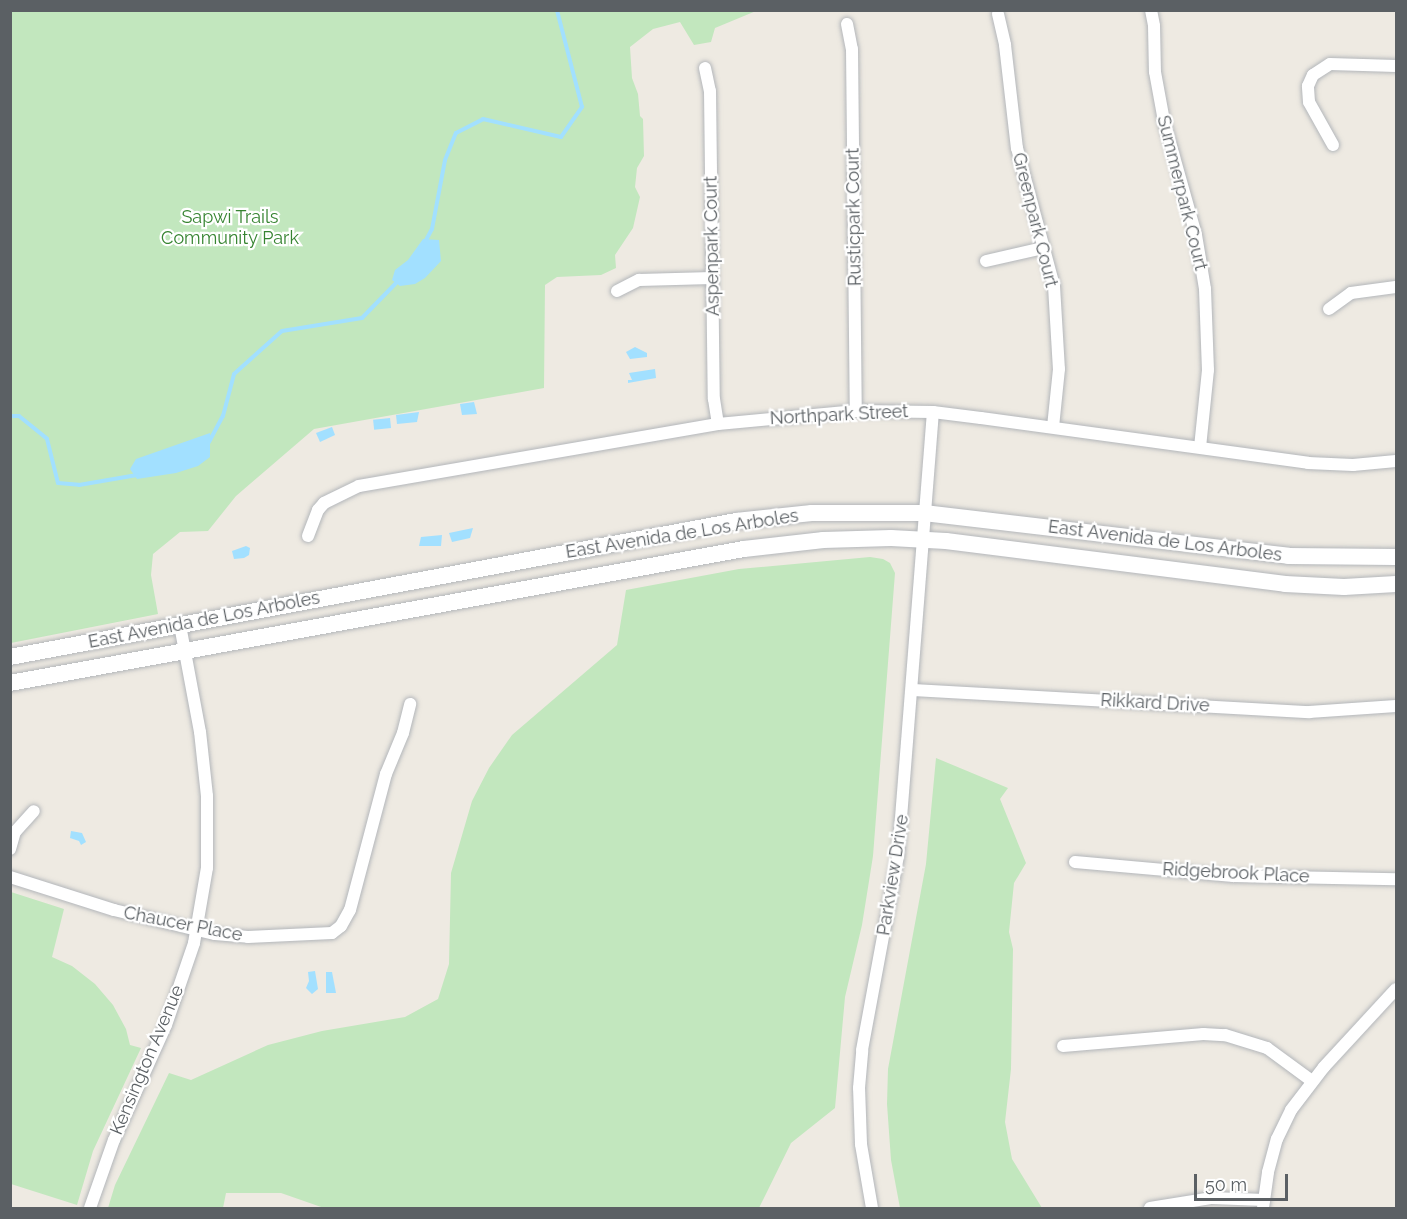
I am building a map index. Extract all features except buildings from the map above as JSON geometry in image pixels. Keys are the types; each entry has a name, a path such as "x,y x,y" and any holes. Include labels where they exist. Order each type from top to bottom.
{"main road":[{"name":"East Avenida de Los Arboles","path":"10,657 736,521 812,513 924,513 1288,556 1396,557"},
{"name":"East Avenida de Los Arboles","path":"10,683 744,549 823,540 923,540 1285,584 1344,587 1396,584"}],"street":[{"name":"Summerpark Court","path":"1151,10 1154,26 1155,72 1164,121 1196,235 1205,289 1208,370 1200,447"},
{"name":"Greenpark Court","path":"998,14 1005,45 1017,148 1053,286 1058,329 1059,369 1053,427"},
{"name":"Rusticpark Court","path":"847,24 852,49 856,411"},
{"path":"1333,145 1309,102 1308,86 1315,72 1324,66 1336,63 1396,66"},
{"name":"Aspenpark Court","path":"705,68 710,91 714,399 718,424"},
{"path":"986,261 1043,248"},
{"path":"617,291 639,280 712,278"},
{"path":"1329,309 1351,292 1396,287"},
{"name":"Northpark Street","path":"308,536 318,510 324,503 359,486 718,424 856,411 933,412 1308,463 1353,465 1396,461"},
{"name":"Parkview Drive","path":"872,1209 861,1144 861,1060 866,1019 885,933 898,856 913,690 933,412"},
{"name":"Kensington Avenue","path":"90,1209 114,1140 166,1025 196,930 207,868 207,796 200,732 180,625"},
{"name":"Rikkard Drive","path":"913,690 1309,712 1396,706"},
{"name":"Chaucer Place","path":"10,877 114,910 196,930 248,937 332,933 341,926 350,910 386,774 403,733 410,704"},
{"path":"10,849 15,832 34,811"},
{"name":"Ridgebrook Place","path":"1075,862 1233,876 1396,879"},
{"path":"1150,1209 1212,1198 1264,1204 1277,1139 1291,1110 1312,1081 1396,989"},
{"path":"1063,1046 1203,1034 1225,1035 1267,1048 1312,1081"}],"green space":[{"name":"Sapwi Trails Community Park","path":"11,11 756,11 715,28 711,42 694,45 680,22 653,29 630,47 632,78 638,94 640,116 643,119 644,156 637,168 635,187 640,197 633,228 615,255 616,268 601,275 557,277 545,285 544,388 314,429 236,496 208,531 180,532 153,554 151,575 158,614 11,643"},
{"path":"870,557 883,559 890,563 895,573 873,856 862,925 845,997 835,1108 791,1143 759,1208 324,1208 281,1193 226,1193 223,1208 108,1208 115,1185 169,1073 191,1080 268,1045 322,1031 405,1017 438,999 449,964 451,873 472,801 489,768 512,735 617,645 626,590 739,569"},
{"path":"936,758 1008,788 1000,799 1026,863 1014,883 1009,932 1013,949 1011,1069 1005,1122 1012,1159 1042,1208 900,1208 891,1160 887,1104 888,1069 926,864"},
{"path":"11,892 64,909 52,957 72,966 95,984 113,1005 126,1029 130,1045 141,1048 93,1151 77,1205 11,1184"}],"water":[{"path":"423,239 439,240 441,261 425,278 415,284 400,286 392,280 395,270 408,260"},
{"path":"635,347 647,353 647,357 630,359 626,352"},
{"path":"655,369 656,378 628,383 628,380 632,380 629,373"},
{"path":"474,402 477,414 462,415 460,404"},
{"path":"419,412 417,422 397,424 396,415"},
{"path":"390,418 391,428 374,430 373,420"},
{"path":"332,427 335,435 320,442 316,433"},
{"path":"210,433 210,457 198,466 176,473 137,479 130,469 136,459"},
{"path":"473,528 470,538 452,542 449,533"},
{"path":"442,535 441,546 419,546 421,537"},
{"path":"246,546 250,548 249,555 234,559 232,551"},
{"path":"71,831 82,833 86,842 81,845 79,841 70,838"},
{"path":"315,971 318,989 312,994 306,988 309,981 308,972"},
{"path":"326,972 332,972 336,993 326,993"}],"waterway":[{"path":"425,242 432,229 445,160 456,133 483,119 561,137 582,107 557,10"},
{"path":"209,442 223,416 234,374 282,331 362,318 399,280"},
{"path":"10,416 19,416 47,439 58,483 79,485 137,475"}]}
